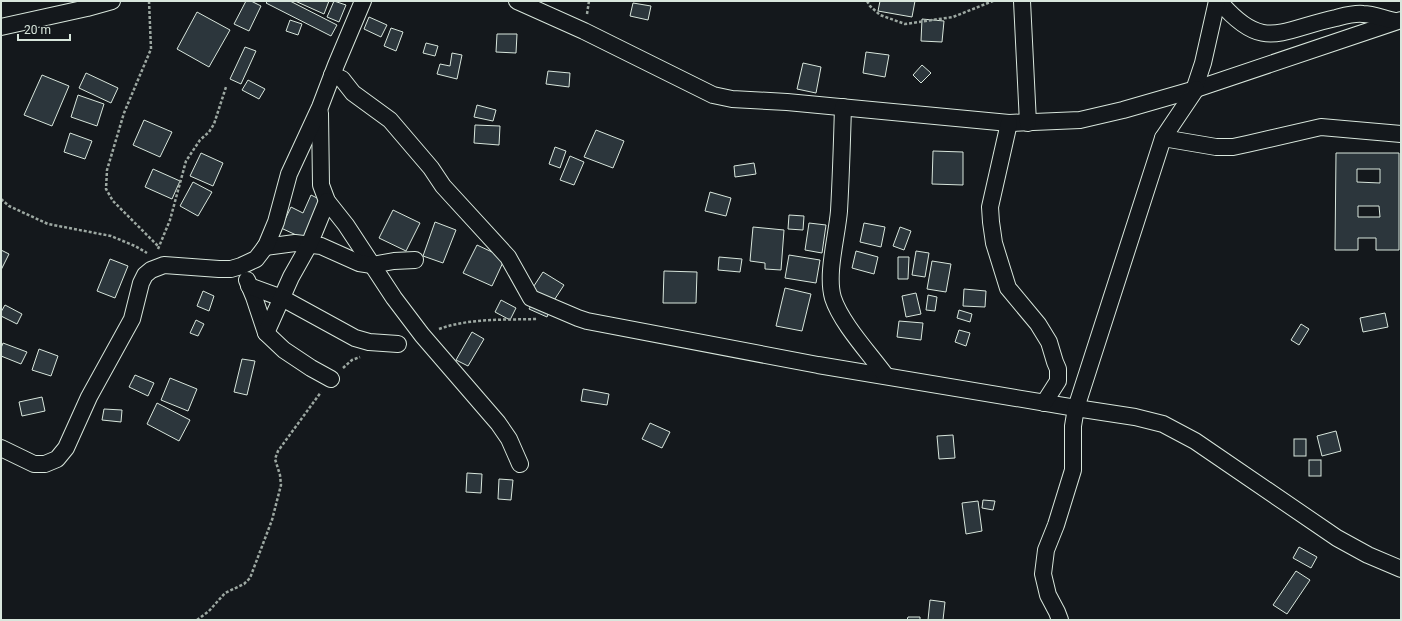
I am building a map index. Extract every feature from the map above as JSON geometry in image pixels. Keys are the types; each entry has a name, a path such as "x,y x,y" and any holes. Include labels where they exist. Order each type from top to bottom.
{"street":[{"path":"1,27 112,1"},
{"path":"1,448 34,464 44,464 57,459 66,448 89,397 132,319 141,283 145,275 159,262 231,269 256,259 265,247 276,222 289,174 320,107 363,1"},
{"path":"517,1 584,31 714,95 732,99 787,102 1009,123 1080,120 1123,110 1195,89 1399,21"},
{"path":"1022,1 1028,123"},
{"path":"1218,1 1230,14 1247,28 1257,33 1268,35 1284,33 1319,22 1362,14 1399,21"},
{"path":"1060,620 1048,595 1043,574 1046,550 1074,470 1073,426 1076,408 1163,138 1195,89 1218,1"},
{"path":"332,75 342,79 353,92 390,120 431,168 443,186 508,258 531,298 587,321 818,365 1135,417 1163,424 1195,441 1338,538 1368,556 1401,570"},
{"path":"320,107 321,185 327,201 346,225 394,298 422,335 498,423 509,439 520,464"},
{"path":"843,107 839,212 831,277 831,289 834,300 843,319 886,376"},
{"path":"1009,123 990,207 991,222 994,243 1008,288 1038,324 1049,342 1058,369 1058,382 1044,402"},
{"path":"1163,138 1216,147 1247,144 1321,127 1401,134"},
{"path":"266,333 309,245 327,201"},
{"path":"265,247 295,243 321,246 359,263 372,265 394,261 415,260"},
{"path":"241,266 250,286 266,333 284,350 331,379"},
{"path":"250,286 282,298 356,338 369,342 398,344"}],"path":[{"path":"149,1 151,49 124,112 107,170 106,189 114,201 159,247"},
{"path":"867,1 870,6 880,15 904,24 953,17 993,1"},
{"path":"159,262 159,247 170,220 186,161 200,140 210,132 226,87"},
{"path":"1,199 9,206 48,224 111,236 135,246 159,262"},
{"path":"422,335 455,324 498,320 542,319"},
{"path":"197,620 209,611 225,593 244,584 250,578 272,520 281,485 280,475 275,459 278,451 326,384 352,360 367,355"}],"building":[{"path":"246,1 251,1 261,6 249,31 234,24"},
{"path":"268,1 290,1 337,25 331,36 266,3"},
{"path":"295,1 329,1 324,14"},
{"path":"334,1 346,5 339,22 327,17"},
{"path":"880,1 915,1 912,17 878,11"},
{"path":"633,3 651,6 648,20 630,16"},
{"path":"197,12 230,30 209,67 177,49"},
{"path":"369,17 387,25 381,37 364,29"},
{"path":"922,19 944,21 942,42 921,41"},
{"path":"290,20 302,24 298,35 286,31"},
{"path":"391,28 403,32 396,51 384,46"},
{"path":"497,34 517,34 516,53 496,52"},
{"path":"426,43 438,46 435,56 423,53"},
{"path":"245,47 256,51 241,84 230,79"},
{"path":"866,52 889,55 885,77 863,73"},
{"path":"452,53 462,55 457,79 437,74 440,64 450,66"},
{"path":"803,63 821,67 816,93 797,89"},
{"path":"922,65 931,73 921,83 913,75"},
{"path":"548,71 570,73 569,87 546,84"},
{"path":"86,73 118,88 111,103 79,88"},
{"path":"42,75 69,86 52,126 24,115"},
{"path":"248,80 265,89 259,99 242,90"},
{"path":"78,95 104,104 97,126 71,117"},
{"path":"477,105 496,110 493,121 474,117"},
{"path":"144,120 172,132 160,157 133,145"},
{"path":"475,125 500,126 499,145 474,143"},
{"path":"596,130 624,141 613,168 584,157"},
{"path":"70,133 92,141 85,159 64,152"},
{"path":"555,147 566,151 560,168 549,164"},
{"path":"933,151 963,152 963,185 932,184"},
{"path":"201,153 223,163 213,186 190,176"},
{"path":"1336,153 1399,153 1399,250 1376,250 1376,238 1358,238 1358,250 1335,250","holes":["1357,169 1380,169 1380,183 1357,182","1358,206 1379,206 1380,217 1358,217"]},
{"path":"570,156 584,162 574,185 560,180"},
{"path":"754,163 756,174 735,177 734,166"},
{"path":"153,169 180,181 172,199 145,187"},
{"path":"193,182 212,192 198,216 180,206"},
{"path":"710,192 731,198 726,216 705,211"},
{"path":"311,195 325,202 307,240 281,228 291,207 303,213"},
{"path":"393,210 420,223 406,251 379,238"},
{"path":"789,215 804,216 803,230 788,229"},
{"path":"435,222 456,230 443,263 423,256"},
{"path":"809,223 826,225 822,253 805,250"},
{"path":"864,223 885,227 881,247 860,242"},
{"path":"753,227 784,230 781,270 765,269 765,263 750,261"},
{"path":"900,227 911,231 904,250 893,246"},
{"path":"477,245 505,258 492,286 463,273"},
{"path":"1,250 9,254 1,270"},
{"path":"856,251 878,257 874,274 852,268"},
{"path":"916,251 929,253 925,277 912,275"},
{"path":"789,255 820,260 816,283 785,278"},
{"path":"719,257 742,259 740,272 718,270"},
{"path":"898,257 909,257 908,279 898,279"},
{"path":"110,259 128,266 115,298 97,291"},
{"path":"932,261 951,264 946,292 927,289"},
{"path":"664,271 697,272 696,303 663,303"},
{"path":"543,272 564,285 551,305 530,292"},
{"path":"785,288 811,294 802,331 776,326"},
{"path":"964,289 986,291 985,307 963,306"},
{"path":"203,291 214,296 209,311 197,306"},
{"path":"916,293 921,314 906,317 902,296"},
{"path":"928,295 937,297 935,311 926,310"},
{"path":"501,300 516,308 510,320 495,312"},
{"path":"533,302 550,310 547,317 529,309"},
{"path":"5,305 22,314 17,324 1,316 1,312"},
{"path":"959,310 972,314 970,322 957,318"},
{"path":"1385,313 1388,327 1363,332 1360,318"},
{"path":"196,320 204,324 198,336 190,333"},
{"path":"899,321 923,323 921,340 897,337"},
{"path":"1301,324 1309,329 1299,345 1291,340"},
{"path":"959,330 970,333 966,346 955,342"},
{"path":"472,332 484,339 468,366 456,360"},
{"path":"3,343 27,352 21,364 1,356 1,348"},
{"path":"39,349 58,356 51,376 32,370"},
{"path":"242,359 255,361 247,395 234,392"},
{"path":"135,375 154,383 148,396 129,387"},
{"path":"170,378 197,389 188,411 161,400"},
{"path":"583,389 609,394 607,405 581,401"},
{"path":"42,397 45,411 22,416 19,402"},
{"path":"157,403 190,420 179,441 147,424"},
{"path":"104,409 122,410 121,422 102,420"},
{"path":"650,423 670,432 662,448 642,439"},
{"path":"1336,431 1341,451 1322,456 1317,436"},
{"path":"953,435 955,458 939,459 937,436"},
{"path":"1294,439 1306,439 1306,456 1294,456"},
{"path":"1309,460 1321,460 1321,476 1309,476"},
{"path":"467,473 482,474 481,493 466,492"},
{"path":"499,479 513,480 511,500 498,499"},
{"path":"983,500 995,501 993,510 982,508"},
{"path":"978,501 982,531 966,534 962,503"},
{"path":"1299,547 1317,557 1311,568 1293,558"},
{"path":"1296,571 1310,580 1287,614 1273,605"},
{"path":"930,600 945,602 943,620 928,620"},
{"path":"908,617 920,617 920,620 907,620"}]}
